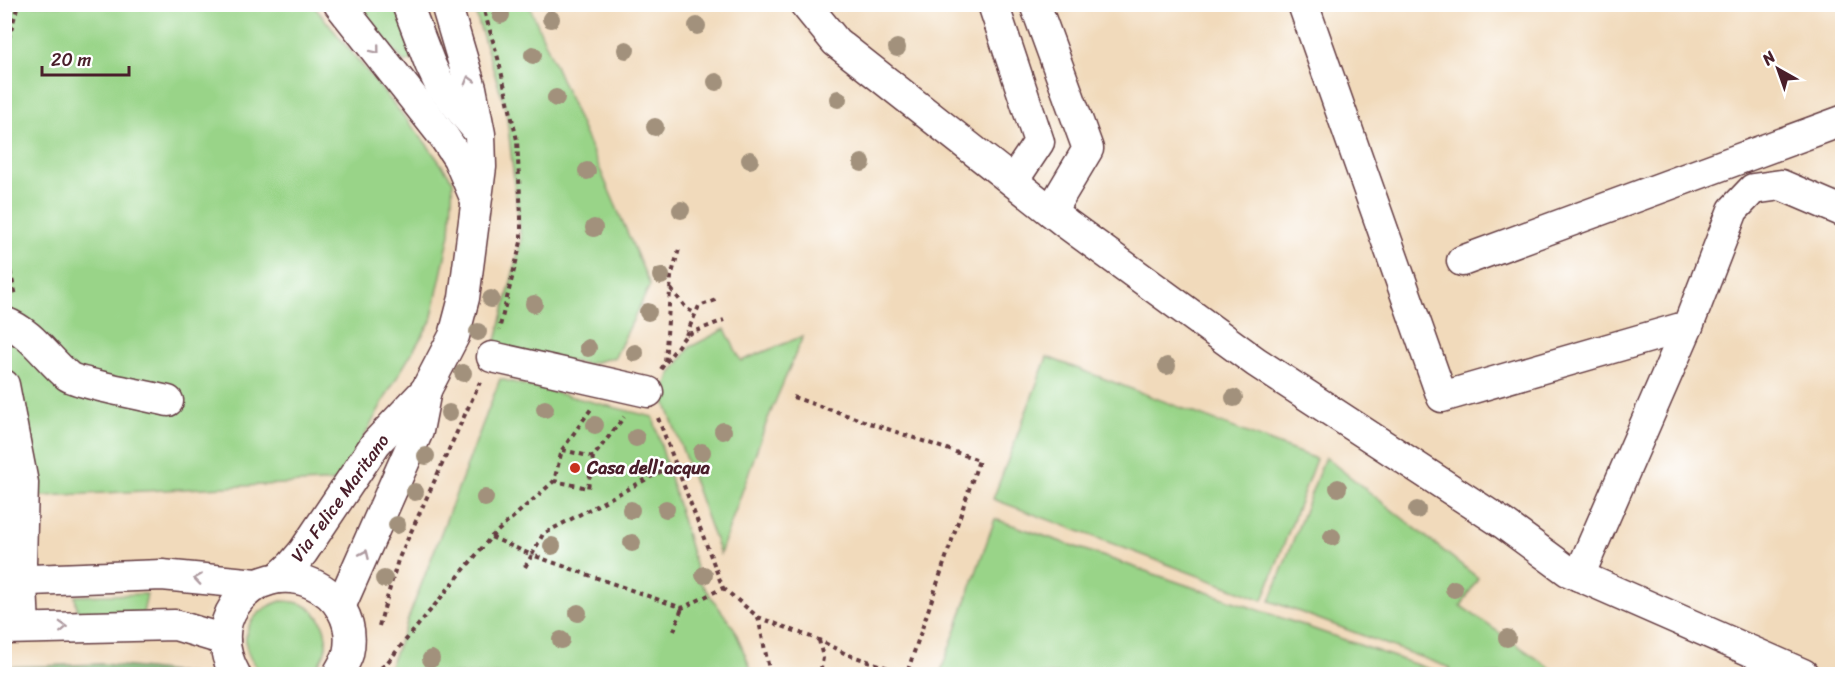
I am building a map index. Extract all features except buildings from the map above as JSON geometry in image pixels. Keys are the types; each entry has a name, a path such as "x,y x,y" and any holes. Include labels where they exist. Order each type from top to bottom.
{"street":[{"name":"Via Felice Maritano","path":"339,4 444,137 458,158 476,201"},
{"path":"407,4 440,85 480,134"},
{"name":"Via Felice Maritano","path":"225,640 224,631 230,612 241,596 292,565 303,552 376,443 426,390 454,336 464,298 481,167 480,134 471,88 446,4"},
{"path":"805,4 836,42 1052,212 1256,363 1504,524 1568,571 1803,675"},
{"path":"993,4 1039,142 1013,181"},
{"path":"1035,4 1088,149 1052,212"},
{"path":"1303,4 1442,397 1688,326"},
{"path":"1462,261 1842,121"},
{"path":"1579,576 1688,326 1733,210 1753,189 1781,185 1842,211"},
{"path":"4,322 16,326 48,354 70,378 168,401"},
{"path":"492,357 648,392"},
{"path":"4,385 23,483 13,580 14,629 175,625 225,640 228,659 235,675"},
{"name":"Via Felice Maritano","path":"340,607 418,431 426,390"},
{"path":"13,580 162,575 267,581 302,578 324,589 340,607 349,630 348,654 338,675"}],"path":[{"path":"4,56 18,4"},
{"path":"665,363 671,277 679,249"},
{"path":"670,289 687,309 696,314"},
{"path":"554,481 588,488 593,457 624,417 648,392 665,363 686,335 699,306 719,299"},
{"path":"686,335 724,320"},
{"path":"373,675 386,664 491,537 554,481 562,450 608,383"},
{"path":"648,392 723,588 758,617 819,640 846,654 907,674 979,460 793,397"},
{"path":"562,450 593,457"},
{"path":"525,567 543,534 675,464"},
{"path":"491,537 532,555 682,608"},
{"path":"674,631 682,608 723,588"},
{"path":"758,617 770,675"},
{"path":"819,640 823,658 820,675"}],"green space":[{"path":"4,5 313,5 428,146 453,181 450,234 431,321 390,389 340,481 5,498"},
{"path":"355,5 398,5 418,57 405,63"},
{"path":"473,5 529,5 650,285 615,357 588,364 494,349 521,241 506,110"},
{"path":"725,329 741,361 803,336 767,421 720,554 663,396 670,375 690,347"},
{"path":"1047,357 1316,459 1263,600 993,499"},
{"path":"500,379 653,417 700,582 734,628 753,674 387,674"},
{"path":"1325,457 1478,578 1461,606 1559,674 1449,674 1450,668 1270,601"},
{"path":"995,519 1432,670 1431,674 940,674"},
{"path":"147,594 143,613 78,615 75,596"},
{"path":"281,601 295,602 308,607 319,618 325,631 324,653 316,668 309,674 293,676 263,674 248,652 247,631 251,622 268,606"},
{"path":"104,664 192,674 5,674 5,667"}],"place":[{"name":"Casa dell'acqua","path":"575,468"}]}
